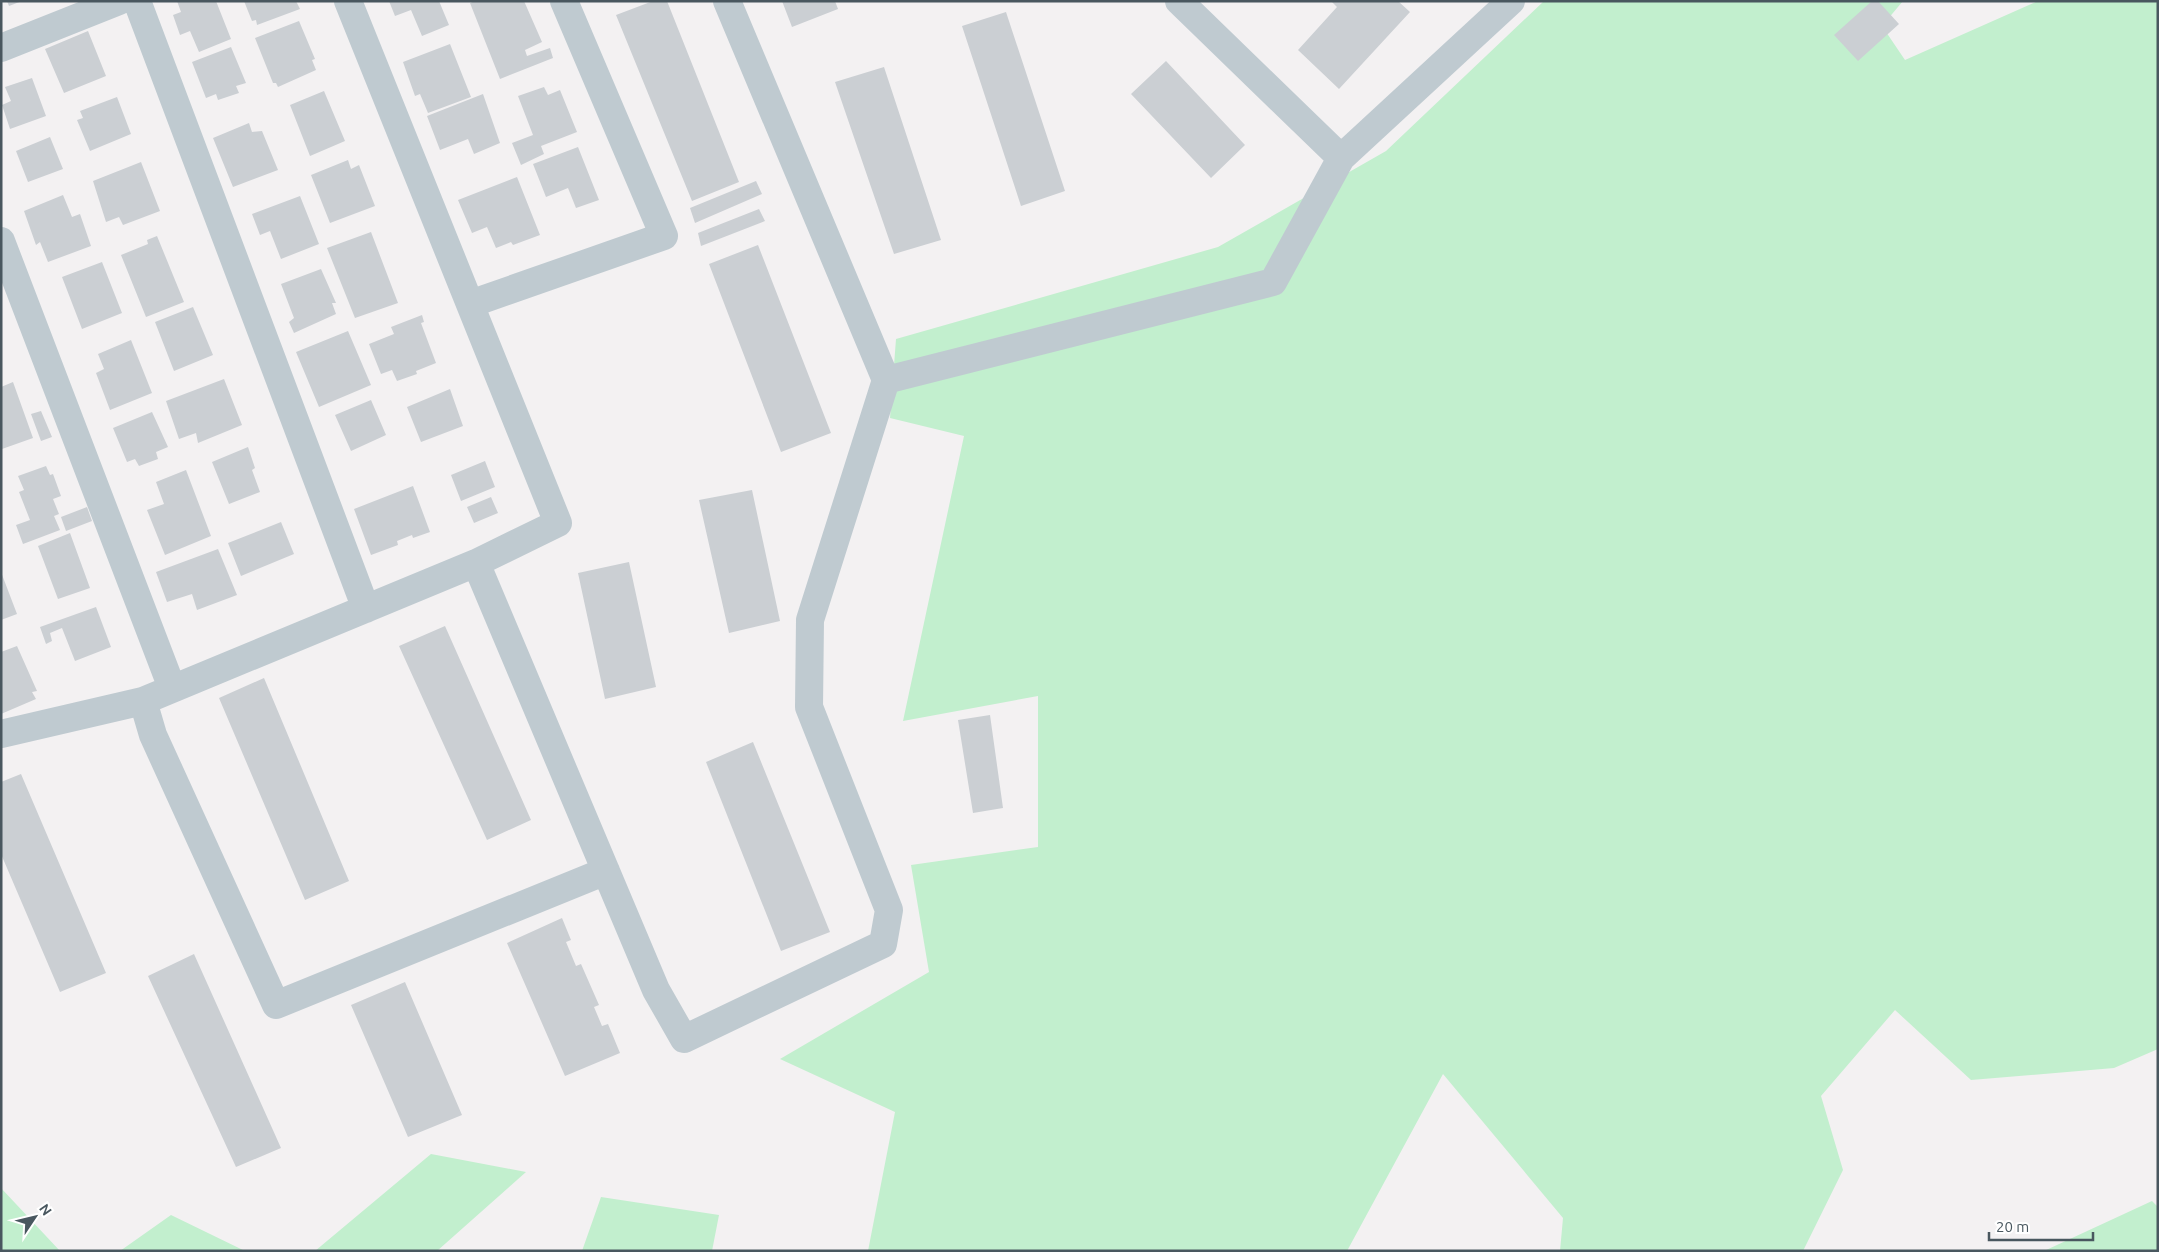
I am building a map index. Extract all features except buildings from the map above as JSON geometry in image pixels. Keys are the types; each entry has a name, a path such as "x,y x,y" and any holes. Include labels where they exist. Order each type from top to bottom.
{"street":[{"path":"1,48 119,1"},
{"path":"136,1 366,609"},
{"path":"1,734 143,701 476,563 558,523 348,1"},
{"path":"470,304 664,236 564,1"},
{"path":"476,563 656,990 684,1039 883,944 889,910 809,706 810,620 886,380 727,1"},
{"path":"1179,1 1341,158"},
{"path":"886,380 1274,282 1341,158 1511,1"},
{"path":"1,241 172,688"},
{"path":"143,701 153,735 276,1006 606,871"}],"green space":[{"path":"1544,1 1903,1 1882,26 1905,60 2038,1 2158,1 2158,1049 2114,1068 1971,1080 1895,1010 1821,1096 1843,1170 1803,1251 1560,1251 1563,1218 1443,1074 1347,1251 868,1251 895,1112 780,1059 929,972 911,865 1038,847 1038,696 903,721 964,436 890,418 896,339 1218,247 1386,151"},
{"path":"431,1154 526,1172 437,1251 315,1251"},
{"path":"1,1188 60,1251 1,1251"},
{"path":"601,1197 719,1215 712,1251 582,1251"},
{"path":"2152,1201 2158,1207 2158,1251 2044,1251"},
{"path":"171,1215 245,1251 120,1251"}]}
